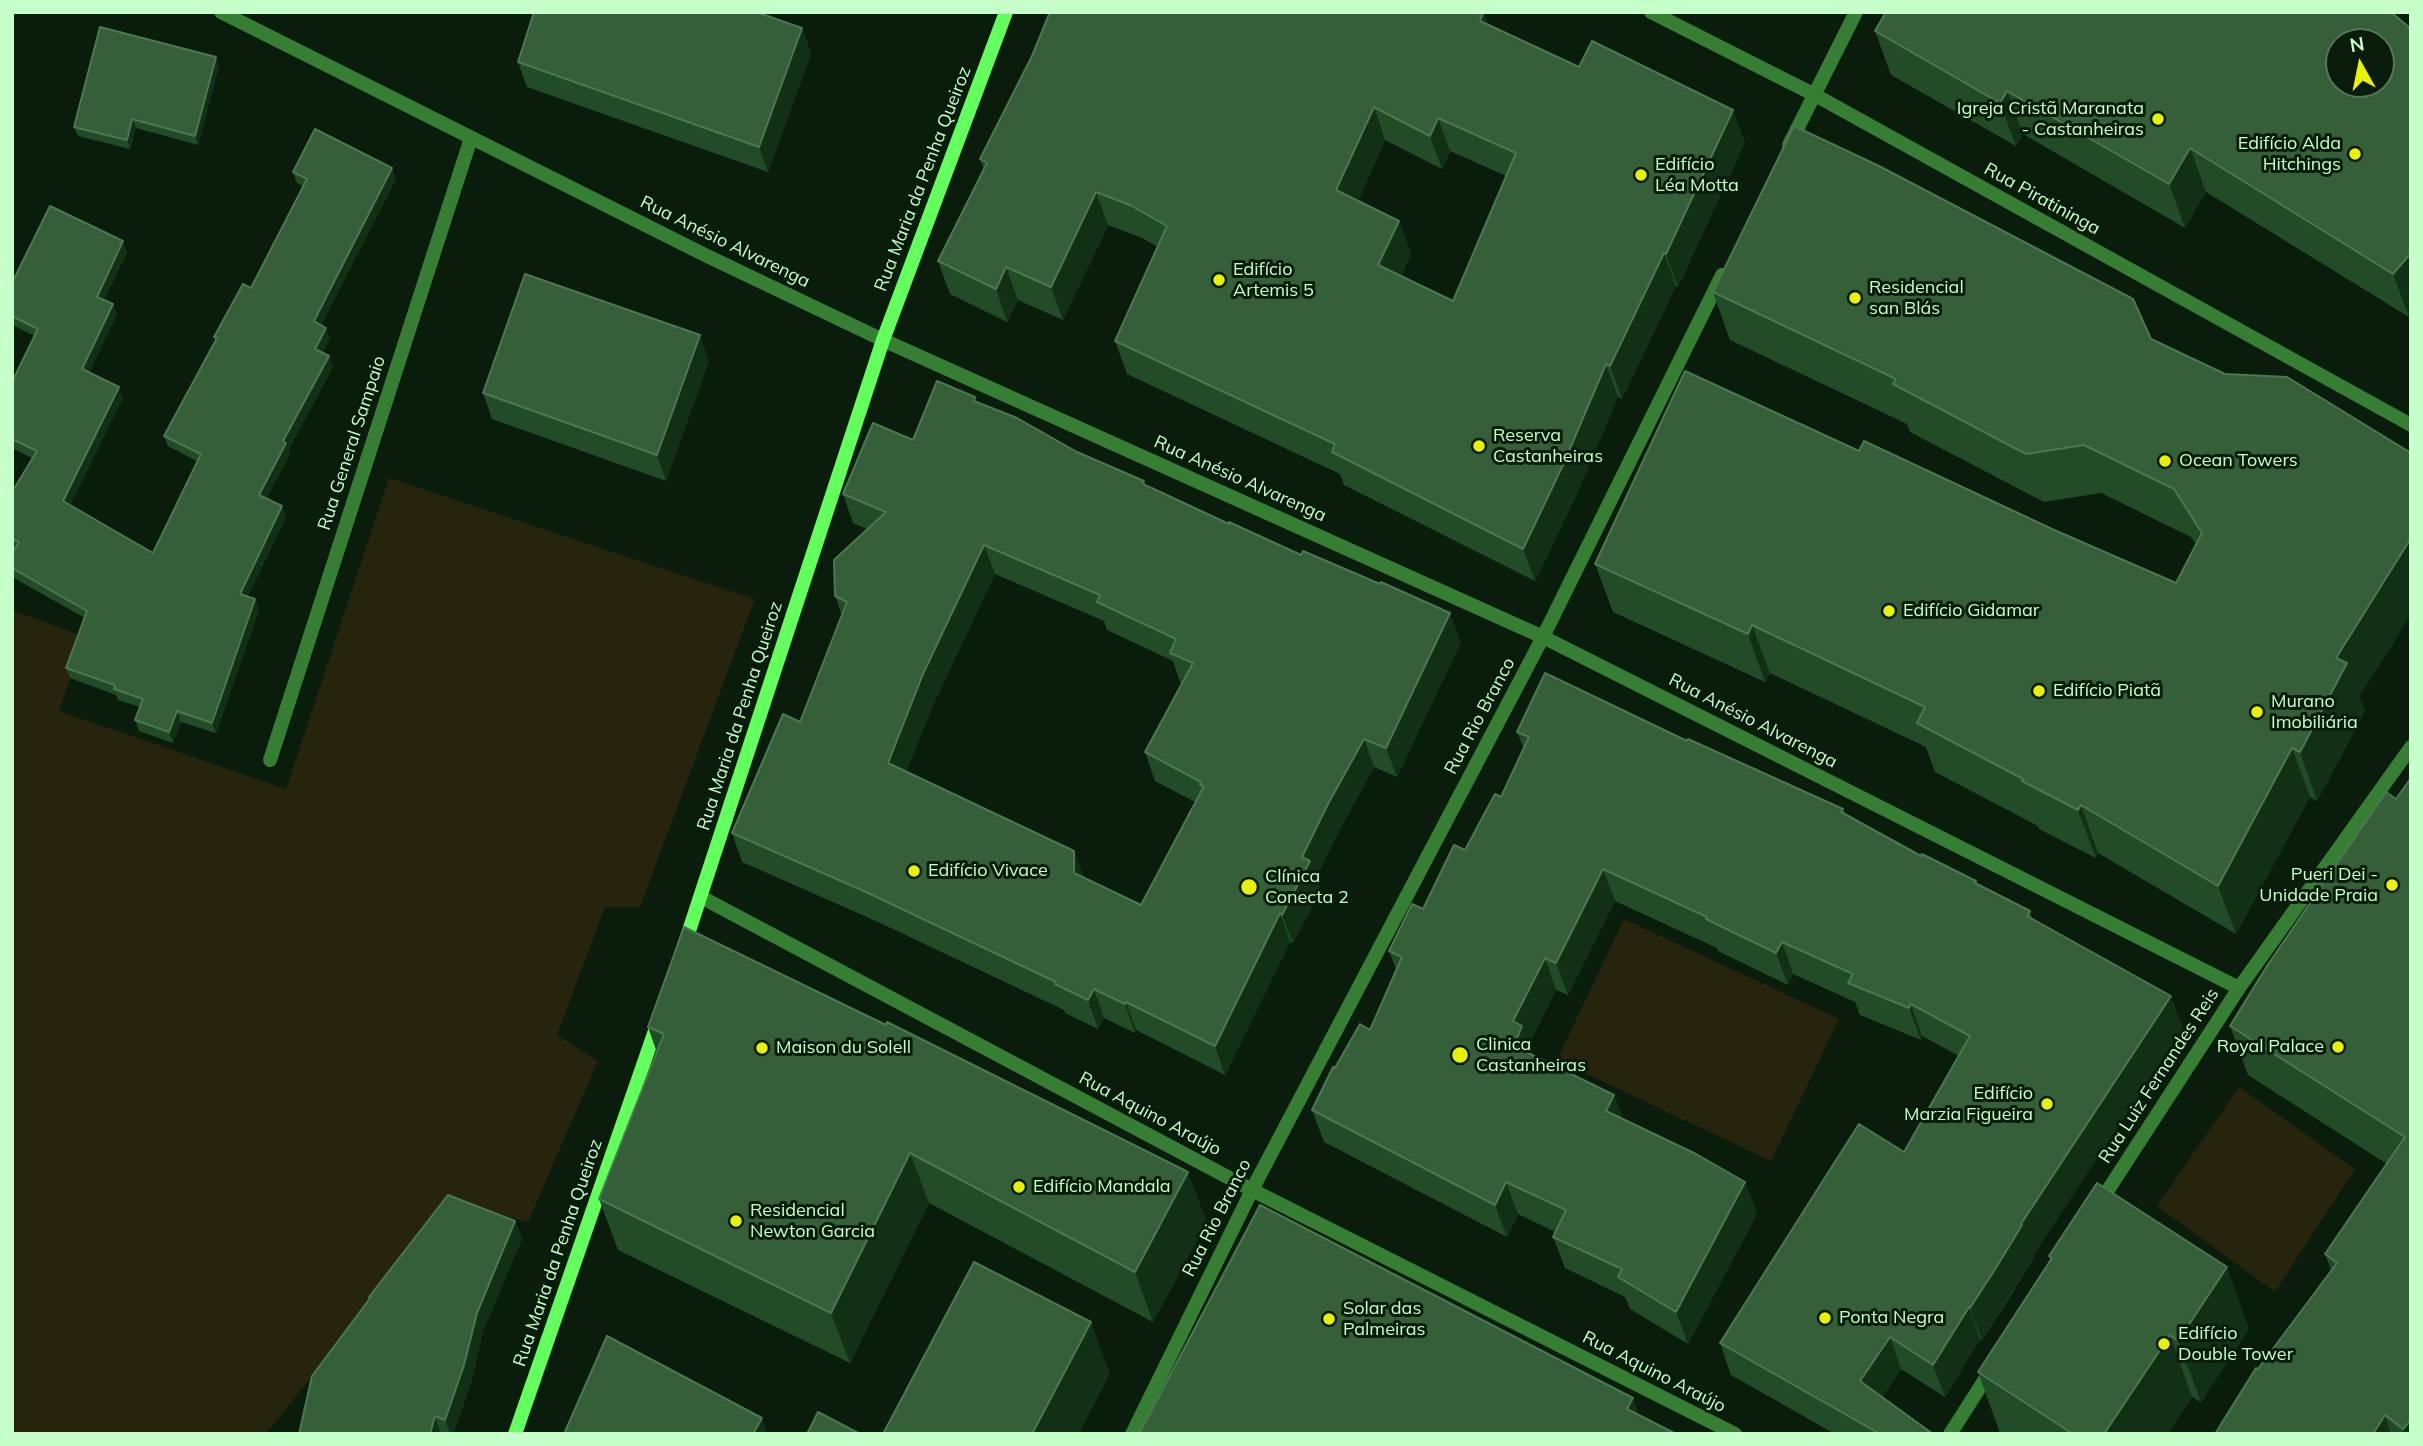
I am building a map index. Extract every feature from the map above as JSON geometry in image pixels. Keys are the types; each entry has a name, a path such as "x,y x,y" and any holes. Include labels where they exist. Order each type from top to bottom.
{"street":[{"name":"Rua Anésio Alvarenga","path":"221,12 705,255 883,340 1543,636 2239,988"},
{"name":"Rua Maria da Penha Queiroz","path":"678,962 883,340 1006,12"},
{"name":"Rua Piratininga","path":"1651,12 1815,95 2411,425"},
{"path":"1784,156 1856,12"},
{"name":"Rua General Sampaio","path":"271,760 471,138"},
{"name":"Rua Rio Branco","path":"1132,1434 1252,1190 1543,636 1726,266"},
{"name":"Rua Luiz Fernandes Reis","path":"2087,1222 2239,988 2411,747"},
{"name":"Rua Aquino Araújo","path":"701,897 1252,1190 1735,1434"},
{"name":"Rua Maria da Penha Queiroz","path":"515,1434 665,1002"},
{"path":"1950,1434 1996,1363"}],"shaded area":[{"path":"389,478 755,599 640,907 605,907 557,1035 598,1061 528,1222 451,1202 266,1434 12,1434 12,610 85,637 59,711 286,789"},
{"path":"1624,919 1839,1019 1771,1161 1557,1060"},
{"path":"2239,1087 2355,1169 2275,1292 2157,1206"}],"building":[{"path":"534,12 756,12 802,28 759,147 518,62"},
{"path":"1050,12 1483,12 1480,21 1579,67 1592,41 1733,110 1610,366 1606,364 1563,465 1523,549 1332,452 1335,444 1115,341 1167,226 1130,205 1096,192 1051,287 1006,267 996,289 938,261 987,163 980,159 1032,56","holes":["1374,107 1430,136 1438,118 1516,153 1453,301 1378,265 1399,221 1336,190"]},
{"path":"1886,12 2391,12 2411,29 2411,253 2393,274 2190,148 2169,184 2007,91 2000,103 1875,31"},
{"path":"100,27 216,57 195,136 132,119 127,140 74,127"},
{"path":"1794,126 1879,166 2133,299 2151,339 2225,374 2287,377 2411,453 2411,538 2336,658 2347,663 2300,752 2292,748 2218,886 2081,805 2078,810 1917,723 1925,707 1752,625 1748,634 1595,564 1685,371 1859,451 1864,441 2052,529 2176,583 2202,533 2174,489 2084,445 2026,454 1893,384 1896,379 1713,292"},
{"path":"315,129 392,168 314,321 326,328 315,349 329,356 283,441 286,443 259,495 282,506 240,594 255,599 212,723 177,711 169,732 135,720 143,699 114,689 115,685 66,668 87,611 12,568 12,553 19,542 12,539 12,492 37,451 12,439 12,382 38,329 12,316 12,283 50,206 123,241 97,297 113,304 82,369 119,387 63,501 153,553 201,454 164,436 243,284 251,288 307,179 293,172"},
{"path":"525,274 700,335 657,455 483,393"},
{"path":"937,381 975,397 974,401 1017,418 1077,452 1144,481 1143,484 1229,524 1301,555 1303,551 1380,584 1381,582 1450,613 1386,748 1364,739 1328,804 1302,857 1310,861 1282,915 1280,913 1215,1046 1094,989 1088,1000 1055,984 1056,982 866,892 732,833 783,714 800,722 847,602 835,596 834,560 886,512 843,494 873,423 913,440","holes":["984,545 1100,595 1097,602 1176,639 1170,653 1193,663 1145,752 1204,786 1141,905 1074,873 1074,851 888,763 923,674"]},
{"path":"1545,673 1687,741 1688,739 1843,809 1841,812 1921,856 1922,854 1976,881 1975,883 2030,911 2027,916 2171,996 2021,1224 1933,1365 1890,1337 1860,1381 1933,1434 1880,1434 1720,1343 1859,1124 1904,1152 1970,1036 1911,1004 1909,1008 1848,983 1853,974 1782,942 1776,953 1706,919 1707,917 1603,869 1556,963 1545,958 1513,1021 1522,1026 1514,1046 1614,1095 1606,1111 1696,1154 1745,1182 1676,1312 1618,1277 1622,1269 1553,1237 1566,1210 1506,1182 1495,1205 1312,1110 1333,1067 1335,1068 1360,1024 1370,1030 1402,957 1389,951 1412,904 1423,909 1454,845 1465,850 1495,794 1501,797 1529,737 1517,732"},
{"path":"2411,778 2411,1420 2403,1429 2385,1415 2373,1434 2215,1434 2256,1368 2258,1369 2337,1263 2325,1254 2405,1137 2230,1026 2267,966 2386,792 2396,799"},
{"path":"684,927 886,1025 887,1022 1188,1172 1135,1272 910,1153 831,1313 599,1199 664,1034 648,1027"},
{"path":"2097,1183 2227,1267 2178,1341 2170,1335 2104,1434 2073,1434 1978,1372"},
{"path":"448,1195 515,1221 477,1313 464,1365 445,1420 435,1416 430,1434 299,1434 312,1376"},
{"path":"1260,1205 1633,1398 1627,1409 1676,1434 1139,1434"},
{"path":"974,1262 1091,1322 1032,1434 883,1434"},
{"path":"607,1336 762,1418 753,1434 564,1434"},
{"path":"818,1412 860,1434 807,1434"}],"place":[{"name":"Igreja Cristã Maranata - Castanheiras","path":"2158,119"},
{"name":"Edifício Alda Hitchings","path":"2355,154"},
{"name":"Edifício Léa Motta","path":"1641,175"},
{"name":"Edifício Artemis 5","path":"1219,280"},
{"name":"Residencial san Blás","path":"1855,298"},
{"name":"Reserva Castanheiras","path":"1479,446"},
{"name":"Ocean Towers","path":"2165,461"},
{"name":"Edifício Gidamar","path":"1889,611"},
{"name":"Edifício Piatã","path":"2039,691"},
{"name":"Murano Imobiliária","path":"2257,712"},
{"name":"Edifício Vivace","path":"914,871"},
{"name":"Pueri Dei - Unidade Praia","path":"2392,885"},
{"name":"Clínica Conecta 2","path":"1249,887"},
{"name":"Royal Palace","path":"2338,1047"},
{"name":"Maison du Solell","path":"762,1048"},
{"name":"Clinica Castanheiras","path":"1460,1055"},
{"name":"Edifício Marzia Figueira","path":"2047,1104"},
{"name":"Edifício Mandala","path":"1019,1187"},
{"name":"Residencial Newton Garcia","path":"736,1221"},
{"name":"Ponta Negra","path":"1825,1318"},
{"name":"Solar das Palmeiras","path":"1329,1319"},
{"name":"Edifício Double Tower","path":"2164,1344"}]}
